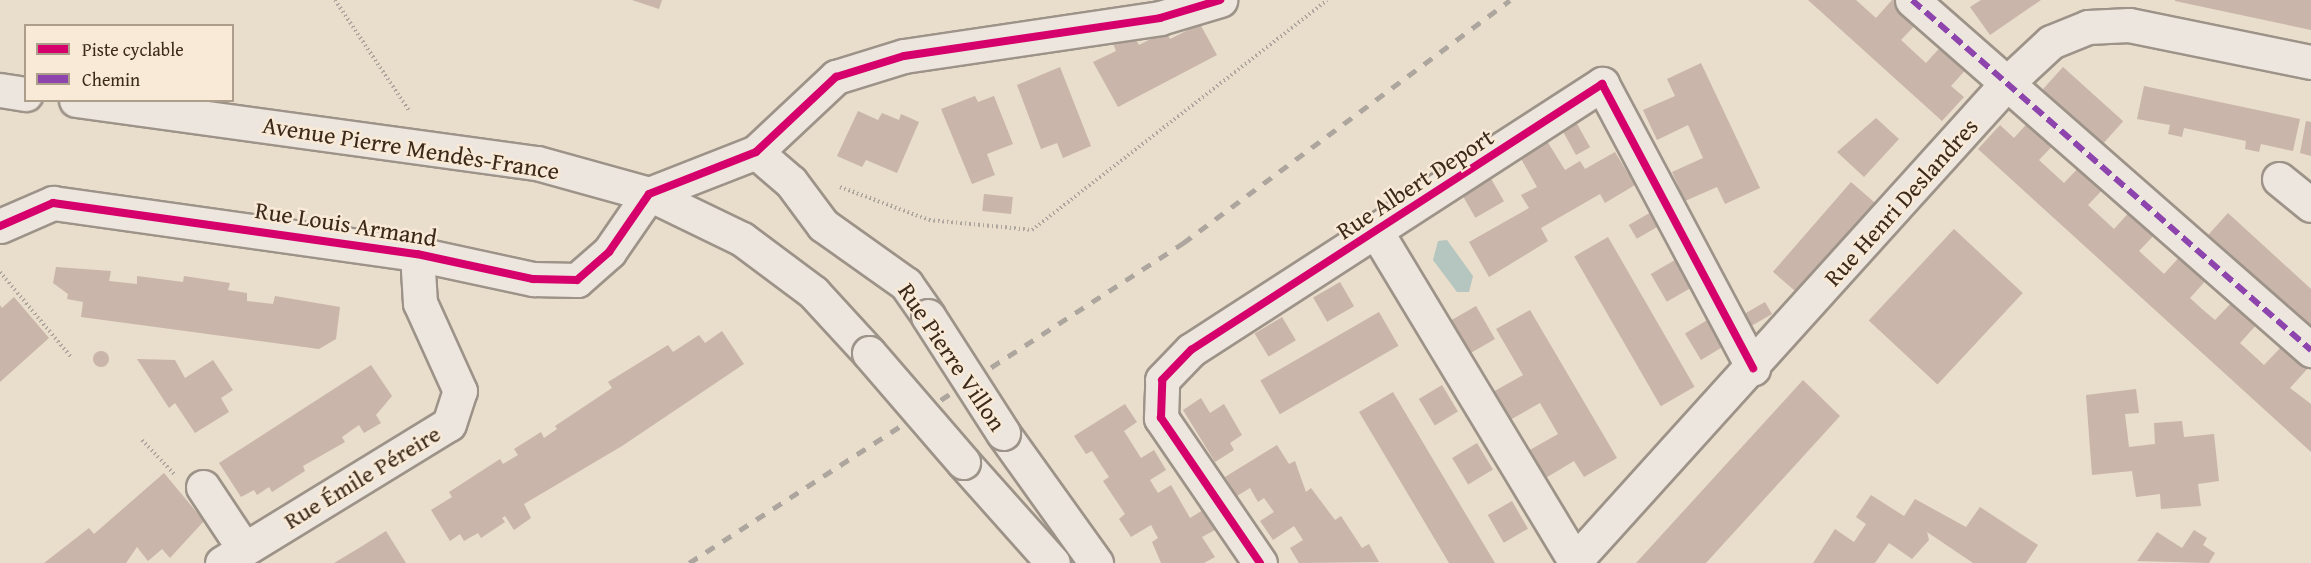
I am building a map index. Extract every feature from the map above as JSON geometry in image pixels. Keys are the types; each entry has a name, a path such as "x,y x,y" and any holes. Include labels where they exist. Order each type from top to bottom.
{"street":[{"path":"649,194 756,152 836,77 904,56 1160,18 1220,0"},
{"path":"1917,1 2311,350"},
{"name":"Rue Henri Deslandres","path":"1574,562 1753,368 2029,59 2063,36 2132,12 2311,62"},
{"name":"Rue Albert Deport","path":"1260,563 1161,418 1162,380 1191,350 1377,233 1602,84 1753,368"},
{"path":"0,90 24,94"},
{"name":"Avenue Pierre Mendès-France","path":"91,102 537,163 649,194 742,239 813,292 847,325"},
{"name":"Rue Pierre Villon","path":"756,152 791,182 823,225 906,284 1003,433 1096,563"},
{"path":"2279,179 2311,205"},
{"name":"Rue Louis Armand","path":"0,226 53,203 417,254 533,279 577,280 609,252 649,194"},
{"name":"Rue Albert Deport","path":"1377,233 1574,562"},
{"name":"Rue Émile Péreire","path":"203,487 233,556 448,424 460,391 420,303 417,254"},
{"name":"Rue Pierre Villon","path":"847,325 868,354 1053,563"}],"path":[{"path":"335,0 436,149"},
{"path":"831,184 929,220 1032,230 1327,0"},
{"path":"0,272 72,358"},
{"path":"142,440 175,475 203,487"}],"shaded area":[{"path":"1447,240 1473,276 1469,292 1457,292 1433,260 1438,241"}],"building":[{"path":"632,0 662,0 659,9"},
{"path":"1808,0 1856,0 1876,18 1892,0 1899,0 1920,20 1901,40 1926,63 1945,42 1970,65 1951,86 1964,97 1942,121"},
{"path":"1981,0 2041,0 1990,35 1970,7"},
{"path":"2311,0 2311,30 2175,1"},
{"path":"1200,24 1217,55 1118,107 1093,62 1116,51 1113,43 1132,32 1139,45 1166,31 1170,39"},
{"path":"1701,63 1760,188 1725,204 1717,187 1685,201 1672,172 1703,158 1688,125 1657,140 1643,110 1675,96 1667,79"},
{"path":"1060,67 1091,146 1063,158 1057,143 1041,149 1017,85"},
{"path":"2063,67 2123,121 2101,146 2041,92"},
{"path":"2144,86 2300,119 2293,151 2261,144 2259,152 2245,149 2246,141 2184,128 2182,137 2168,134 2170,125 2137,119"},
{"path":"975,96 978,102 994,96 1013,144 987,154 995,175 972,184 941,109"},
{"path":"858,111 878,120 882,113 899,120 901,114 919,122 897,173 866,160 862,167 837,156"},
{"path":"2033,117 2058,140 2039,160 2064,183 2083,163 2107,185 2088,205 2114,229 2133,208 2158,231 2139,251 2164,274 2183,253 2209,277 2190,298 2202,309 2215,320 2234,300 2259,322 2240,343 2264,365 2284,344 2309,367 2290,388 2311,404 2311,452 1978,149 2000,125 2014,138"},
{"path":"1876,118 1899,139 1864,177 1837,152"},
{"path":"2306,121 2311,122 2311,156 2300,153"},
{"path":"1576,122 1590,147 1576,155 1562,130"},
{"path":"1547,141 1565,170 1580,161 1585,169 1615,152 1635,185 1605,203 1600,194 1541,228 1548,241 1489,277 1469,242 1529,208 1521,195 1537,187 1520,157"},
{"path":"1490,177 1504,201 1475,218 1461,194"},
{"path":"1851,182 1875,203 1797,293 1773,272"},
{"path":"984,194 1013,197 1011,214 982,211"},
{"path":"1653,211 1661,225 1637,239 1629,225"},
{"path":"2228,213 2311,289 2311,334 2200,244"},
{"path":"1954,229 2023,293 1937,385 1869,320"},
{"path":"1608,237 1694,387 1661,406 1574,256"},
{"path":"1675,260 1691,288 1667,302 1651,274"},
{"path":"56,267 111,271 109,281 137,284 137,276 183,282 184,276 230,283 228,290 247,293 247,301 273,304 275,296 340,307 336,339 319,349 81,317 83,302 67,299 68,294 53,283"},
{"path":"1340,282 1354,306 1327,322 1313,298"},
{"path":"14,297 49,338 0,382 0,305 2,308"},
{"path":"1765,302 1772,314 1750,327 1743,314"},
{"path":"1476,306 1495,339 1470,353 1451,320"},
{"path":"1530,310 1617,458 1584,477 1574,461 1544,479 1528,451 1558,434 1540,403 1510,420 1493,392 1523,375 1496,329"},
{"path":"1379,312 1398,346 1280,414 1260,380"},
{"path":"1282,317 1296,340 1268,357 1255,333"},
{"path":"1709,319 1725,346 1701,360 1685,333"},
{"path":"722,331 744,364 622,446 524,504 531,518 514,530 505,516 502,518 505,522 481,538 478,533 464,541 460,534 450,541 431,510 452,497 449,492 500,459 503,464 518,455 514,449 541,432 544,438 557,429 555,426 612,388 608,382 668,345 673,352 699,335 705,343"},
{"path":"101,351 107,353 109,359 107,365 101,367 95,365 93,359 95,353"},
{"path":"137,359 175,360 185,378 213,360 233,390 221,398 229,412 195,433 175,403 169,408"},
{"path":"371,365 392,396 376,415 381,423 364,433 359,425 342,437 345,442 303,466 305,471 272,492 269,487 257,495 254,490 241,497 219,463"},
{"path":"1803,380 1840,416 1706,563 1636,563"},
{"path":"1442,385 1458,412 1435,425 1419,399"},
{"path":"2136,389 2139,413 2125,414 2129,447 2155,444 2154,423 2182,421 2184,437 2214,434 2219,481 2198,484 2201,506 2161,509 2160,494 2136,497 2132,471 2092,475 2086,395"},
{"path":"1393,392 1495,563 1449,563 1359,412"},
{"path":"1201,398 1210,413 1224,404 1242,435 1230,443 1234,450 1215,462 1183,410"},
{"path":"1125,404 1137,422 1124,431 1141,458 1154,450 1166,470 1150,480 1158,493 1171,485 1190,518 1203,510 1215,530 1202,537 1215,557 1204,563 1161,563 1152,542 1158,538 1151,525 1131,537 1119,519 1125,514 1103,481 1109,477 1092,451 1086,454 1074,436"},
{"path":"1477,443 1493,470 1468,485 1452,458"},
{"path":"1277,445 1289,464 1295,461 1306,492 1311,488 1335,520 1341,516 1362,548 1369,544 1379,562 1299,563 1290,548 1303,540 1294,526 1273,540 1260,521 1274,512 1264,498 1258,502 1250,488 1237,496 1225,477"},
{"path":"164,473 204,521 170,558 162,549 148,561 137,547 126,563 44,563 89,528 94,534"},
{"path":"1871,495 1904,516 1915,499 1966,527 1980,507 2038,545 2026,563 1973,563 1927,532 1929,540 1912,559 1889,543 1875,563 1813,563 1835,529 1854,542 1866,524 1856,517"},
{"path":"1512,501 1528,529 1504,543 1488,515"},
{"path":"2194,530 2207,538 2203,545 2215,553 2209,563 2137,561 2157,532 2182,548"},
{"path":"386,531 406,563 334,563 359,548"}],"railway":[{"path":"689,563 1183,243 1510,0"}],"marked path":[{"path":"1912,0 2311,350"}],"cycle path":[{"path":"0,226 53,203 417,254 533,279 577,280 609,252 649,194 756,152 836,77 904,56 1160,18 1220,0"},
{"path":"1260,563 1161,418 1162,380 1191,350 1602,84 1753,368"}]}
